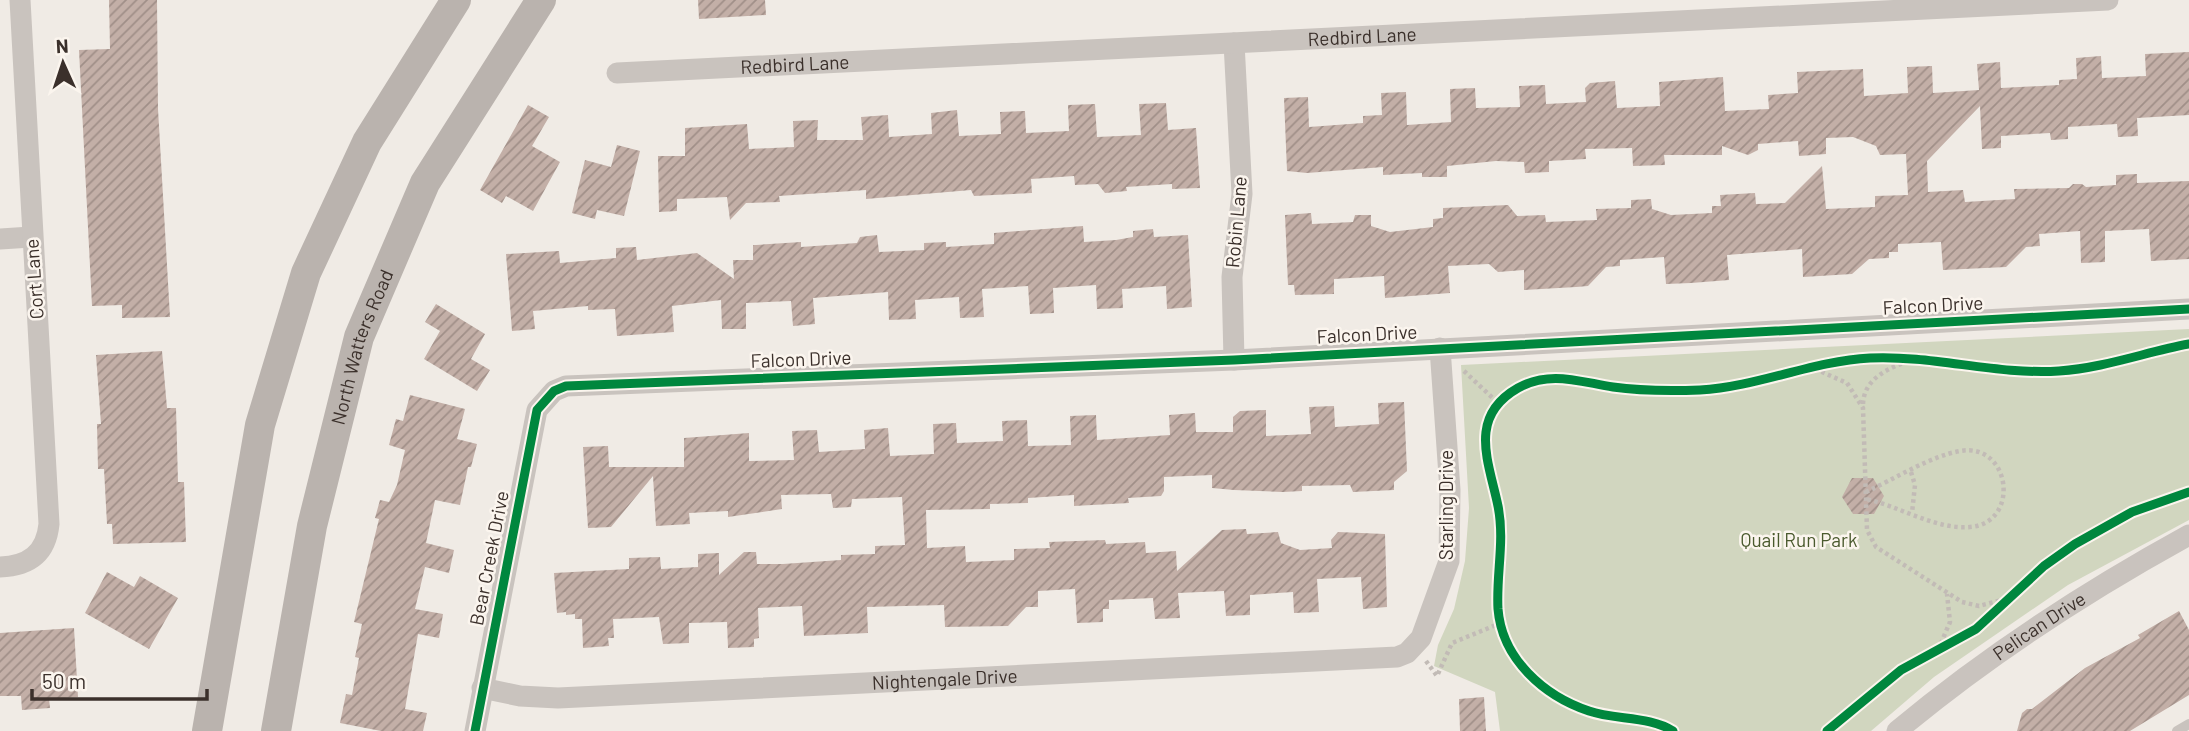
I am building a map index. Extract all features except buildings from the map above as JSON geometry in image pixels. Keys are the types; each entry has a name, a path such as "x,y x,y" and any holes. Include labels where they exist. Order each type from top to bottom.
{"main road":[{"path":"208,731 260,425 306,273 368,142 456,0"},
{"name":"North Watters Road","path":"276,731 312,526 359,337 425,183 541,0"}],"street":[{"name":"Cort Lane","path":"0,567 21,565 38,554 48,538 49,524 31,237 20,0"},
{"name":"Redbird Lane","path":"617,73 1947,4 2108,0"},
{"name":"Robin Lane","path":"1234,43 1242,194 1232,277 1234,360"},
{"path":"0,239 31,237"},
{"name":"Falcon Drive","path":"548,396 566,386 1234,360 2189,309"},
{"name":"Starling Drive","path":"1411,650 1421,638 1449,561 1450,490 1440,348"},
{"name":"Bear Creek Drive","path":"475,731 534,424 537,411 548,396"},
{"name":"Pelican Drive","path":"1897,731 2025,632 2106,581 2189,535"},
{"name":"Nightengale Drive","path":"482,688 520,696 572,697 1386,658 1411,650"}],"lane":[{"path":"2177,731 2189,724"}],"path":[{"path":"1440,348 1496,408 1508,395"},
{"path":"1883,359 1924,362"},
{"path":"1911,360 1890,367 1873,379 1865,389 1863,408 1867,530 1876,547 1920,572 1947,594 1979,606 2009,598"},
{"path":"1810,370 1837,364"},
{"path":"1810,370 1847,383 1863,408"},
{"path":"1866,492 1950,454 1976,452 1998,466 2005,491 1996,515 1986,523 1973,527 1952,527 1866,499"},
{"path":"1911,472 1915,485 1912,513"},
{"path":"1993,613 2018,590"},
{"path":"1938,650 1950,622 1947,594"},
{"path":"1498,611 1505,635"},
{"path":"1411,650 1437,676 1452,643 1501,623"},
{"path":"1929,655 1950,645"}],"green space":[{"name":"Quail Run Park","path":"2189,329 2189,520 2068,585 1934,677 1871,731 1500,731 1495,692 1434,666 1438,645 1454,609 1465,561 1469,508 1461,365"}],"cycle path":[{"path":"475,731 537,410 554,391 566,386 1234,360 2189,309"},
{"path":"1673,731 1643,720 1599,714 1556,696 1528,673 1508,644 1498,609 1500,519 1486,441 1492,412 1502,400 1518,388 1553,378 1634,389 1700,390 1742,384 1848,360 1870,358 1917,359 2012,370 2059,371 2092,367 2189,344"},
{"path":"1827,731 1901,670 1976,629 2044,566 2075,544 2132,512 2189,492"}]}
